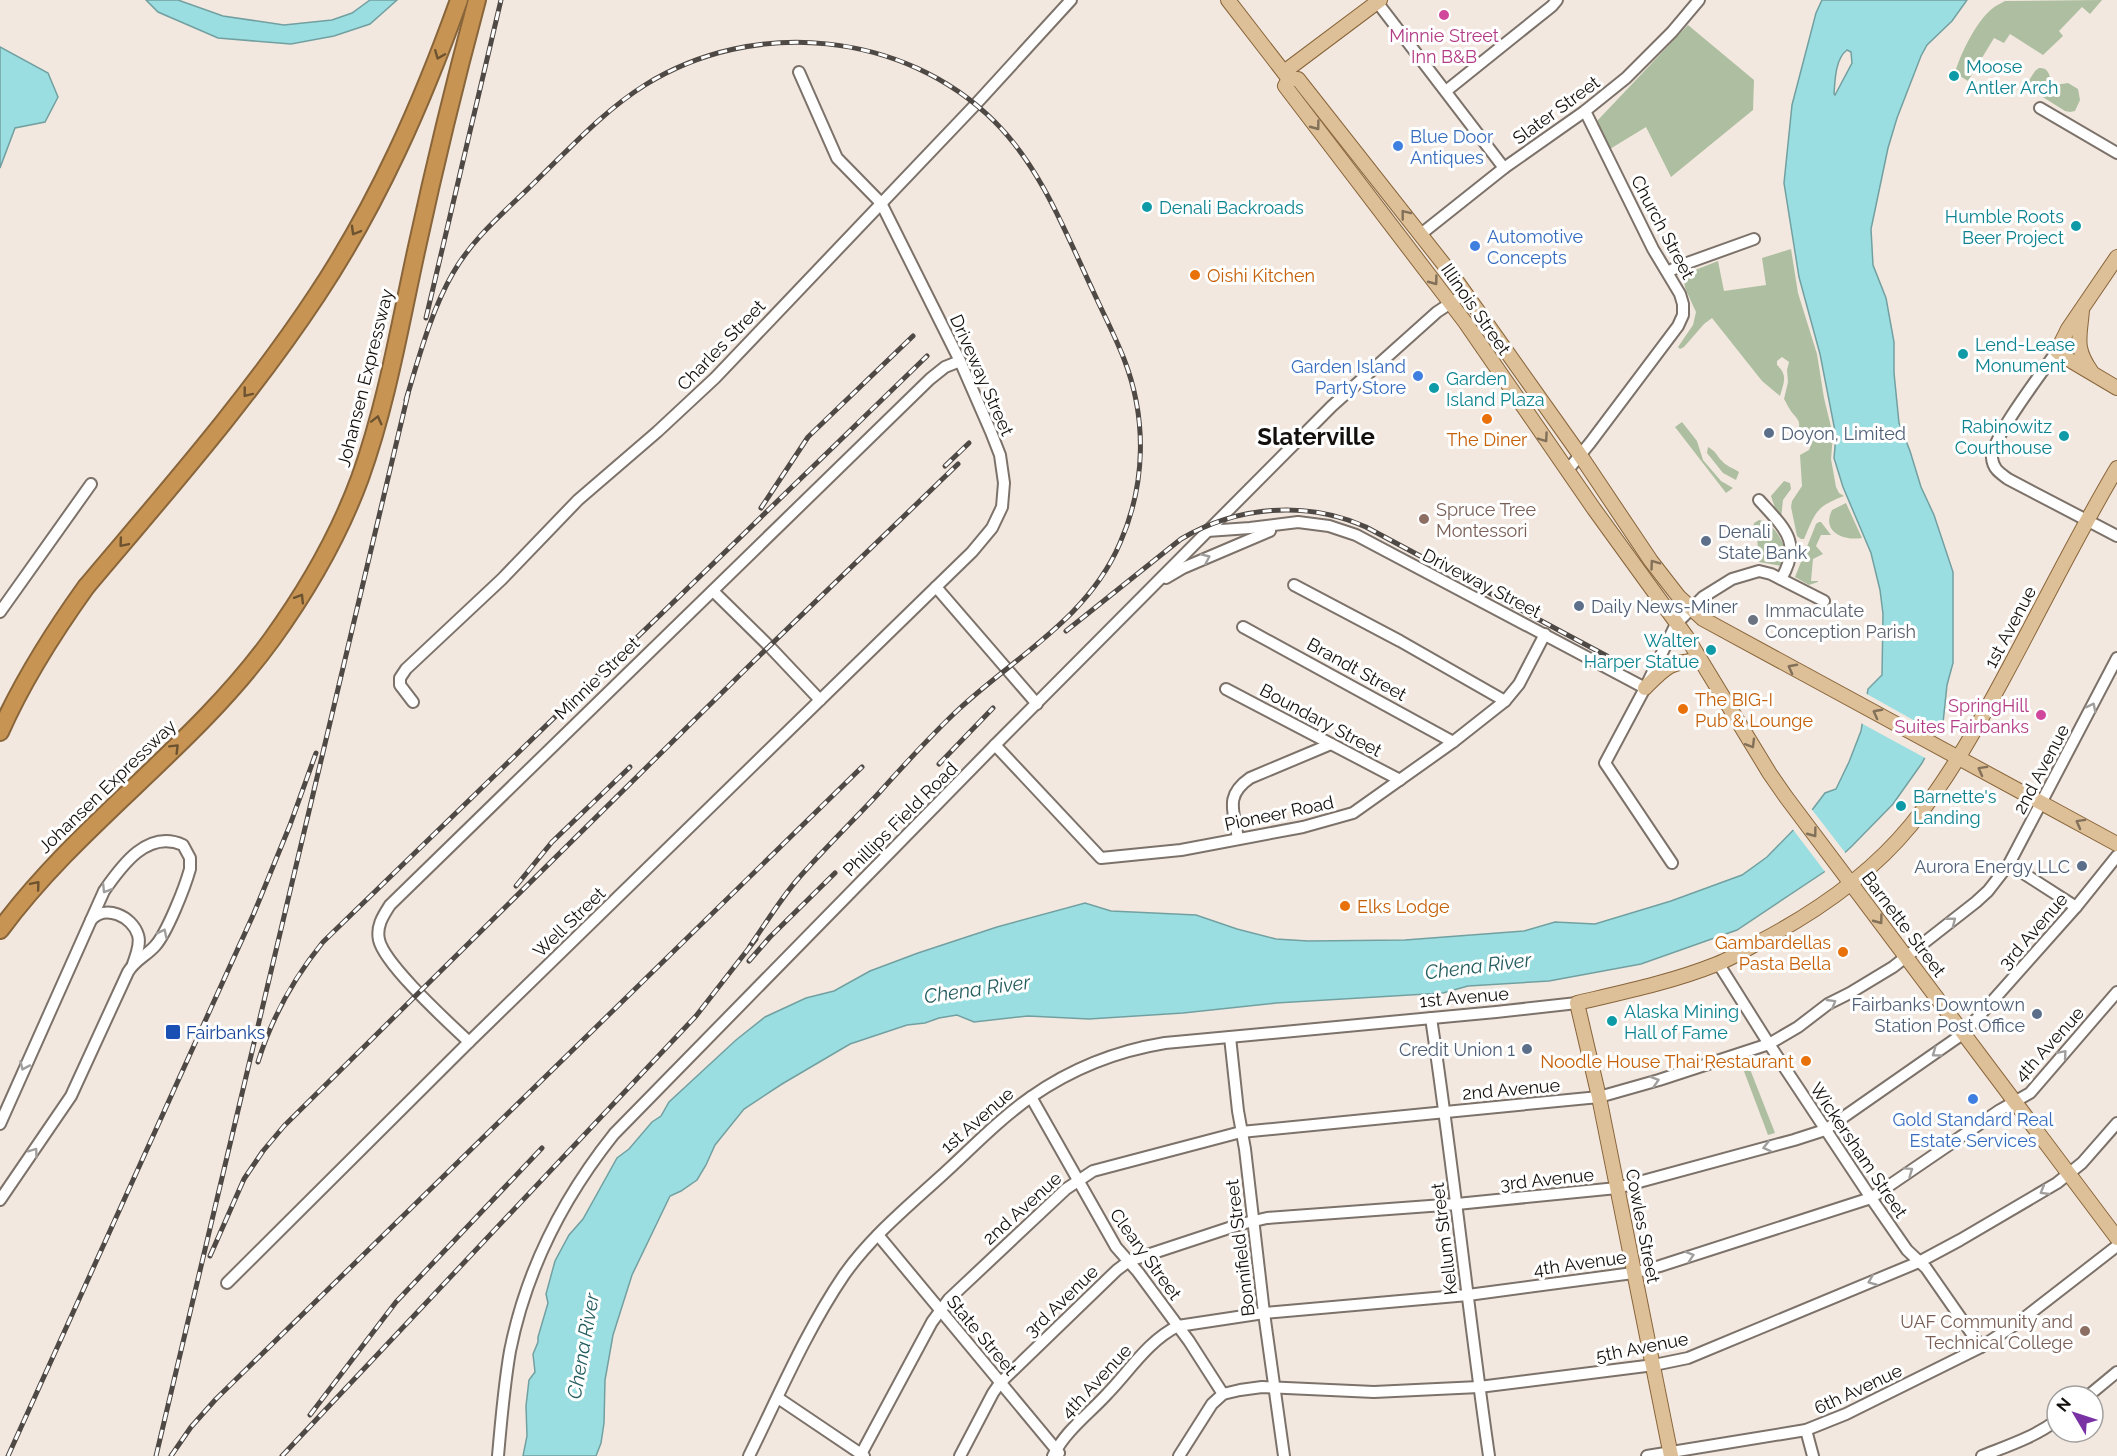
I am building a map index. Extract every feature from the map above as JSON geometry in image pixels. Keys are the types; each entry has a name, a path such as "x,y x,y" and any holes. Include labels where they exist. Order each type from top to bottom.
{"highway":[{"path":"0,732 30,672 73,605 278,353 318,293 359,226 397,154 420,102 459,0"},
{"name":"Johansen Expressway","path":"0,930 41,879 70,848 178,745 241,678 293,608 332,540 360,478 374,436 431,183 477,0"}],"main road":[{"name":"Illinois Street","path":"1228,0 1286,75 1298,79 1466,293 1651,561 1691,609 1703,620 2117,844"},
{"path":"1286,75 1379,1"},
{"name":"Illinois Street","path":"1286,75 1285,86 1451,303 1676,624"},
{"path":"2117,257 2061,339 2057,351 2063,357 2117,387"},
{"path":"2082,310 2078,336 2079,348 2092,372"},
{"name":"1st Avenue","path":"1577,1003 1628,991 1718,963 1780,932 1852,884 1887,852 1932,798 1952,754 1990,704 2086,520 2117,468"},
{"name":"Barnette Street","path":"1676,624 1686,636 1786,797 2117,1238"},
{"path":"1645,688 1665,668 1681,661 1700,660"},
{"name":"Cowles Street","path":"1577,1003 1599,1097 1671,1455"}],"street":[{"name":"Charles Street","path":"413,702 400,685 400,678 406,669 502,579 578,500 715,378 976,104 1071,0"},
{"name":"Slater Street","path":"1421,234 1504,168 1626,78 1672,32 1699,0"},
{"path":"1379,1 1504,168"},
{"path":"1446,91 1551,2"},
{"name":"Driveway Street","path":"799,72 837,158 881,203 960,361 1000,455 1004,483 1002,507 992,528 972,552 936,587"},
{"path":"2040,108 2117,153"},
{"name":"Church Street","path":"1567,471 1678,327 1683,315 1683,304 1668,272 1653,249 1584,111"},
{"path":"1668,272 1754,239"},
{"name":"Phillips Field Road","path":"498,1456 507,1373 520,1309 543,1247 584,1174 628,1119 1332,406 1437,312 1466,293"},
{"path":"2057,351 2004,428 1993,449 1992,459 1995,468 2001,474 2117,536"},
{"name":"Minnie Street","path":"469,1042 388,958 380,940 379,922 390,905 930,379 945,367 960,361"},
{"path":"0,612 91,484"},
{"path":"1759,500 1780,523 1790,540 1792,554 1780,579"},
{"name":"Driveway Street","path":"1154,585 1183,568 1255,536 1298,522"},
{"name":"Driveway Street","path":"1207,531 1298,522 1329,526 1356,536 1645,688"},
{"path":"1672,863 1605,763 1676,624 1703,597 1732,579 1759,571 1771,574 1824,601"},
{"path":"1294,585 1504,700"},
{"path":"936,587 1037,704"},
{"name":"Well Street","path":"227,1283 469,1042 936,587"},
{"path":"713,591 820,700"},
{"name":"Brandt Street","path":"1243,627 1453,742"},
{"name":"Pioneer Road","path":"996,745 1101,858 1181,850 1303,827 1353,813 1453,742 1504,700 1519,684 1545,634"},
{"name":"2nd Avenue","path":"862,1456 940,1310 1005,1245 1066,1189 1093,1171 1241,1132 1599,1097 1769,1044 1798,1027 1828,1004 1893,967 1976,902 1988,891 2009,864 2117,658"},
{"name":"Boundary Street","path":"1226,689 1400,780"},
{"path":"1238,839 1233,800 1241,784 1250,778 1331,744"},
{"path":"0,1124 108,884 146,846 164,839 183,845 190,858 188,878 162,937 149,952 132,964"},
{"name":"3rd Avenue","path":"960,1456 1000,1383 1109,1277 1129,1261 1267,1218 1457,1204 1617,1188 1825,1130 1964,1033 2076,907 2117,856"},
{"path":"2009,864 2076,907"},
{"path":"0,1200 68,1103 132,964 139,940 138,934 130,923 116,914 105,911 95,916 88,925"},
{"name":"Wickersham Street","path":"1718,963 1870,1198 1906,1250 1926,1268 1981,1347"},
{"name":"4th Avenue","path":"1057,1454 1065,1438 1149,1348 1165,1332 1178,1326 1264,1313 1468,1295 1634,1273 1870,1198 2000,1110 2030,1093 2117,992"},
{"name":"1st Avenue","path":"749,1456 821,1313 854,1261 940,1176 1030,1097 1083,1067 1127,1050 1164,1043 1577,1003"},
{"name":"Kellum Street","path":"1431,1018 1490,1456"},
{"name":"Bonnifield Street","path":"1230,1037 1284,1456"},
{"name":"Cleary Street","path":"1030,1097 1116,1247 1178,1326 1223,1394"},
{"name":"5th Avenue","path":"1223,1394 1262,1387 1374,1392 1479,1387 1654,1365 1688,1358 1919,1262 2029,1200 2070,1174 2117,1123"},
{"name":"State Street","path":"878,1235 1057,1454"},
{"name":"6th Avenue","path":"1647,1456 1671,1455 1806,1430 1881,1398 1981,1347 2080,1276 2117,1246"},
{"path":"2102,1384 2117,1372"},
{"path":"1179,1456 1212,1404 1223,1394"},
{"path":"778,1398 862,1456"},
{"path":"1982,1456 2045,1429"},
{"path":"1806,1430 1814,1456"}],"green space":[{"path":"2102,0 2090,14 2082,7 2059,31 2063,36 2043,55 2010,34 2004,43 1994,38 1968,81 1955,73 1975,29 1987,13 2005,1"},
{"path":"1688,25 1754,80 1753,110 1671,177 1646,127 1610,149 1597,121"},
{"path":"2039,68 2046,69 2055,85 2068,83 2078,89 2080,100 2075,111 2065,111 2027,87 2026,85"},
{"path":"1791,249 1798,293 1817,354 1833,435 1831,459 1836,487 1844,496 1828,503 1818,511 1804,539 1797,536 1791,507 1792,501 1802,486 1800,455 1809,450 1812,442 1798,431 1798,421 1784,399 1789,362 1782,357 1777,361 1784,376 1780,396 1762,381 1712,318 1684,347 1680,349 1678,347 1693,325 1696,312 1685,288 1684,279 1690,272 1718,261 1724,291 1766,285 1762,258"},
{"path":"1682,422 1697,441 1703,460 1721,481 1733,488 1726,493 1675,427"},
{"path":"1708,447 1726,464 1739,472 1736,480 1723,473 1707,453"},
{"path":"1784,481 1790,483 1791,489 1783,500 1781,519 1778,517 1771,496"},
{"path":"1846,503 1862,538 1848,538 1832,529 1829,518 1832,510"},
{"path":"1759,520 1771,526 1780,538 1785,552 1782,566 1759,562 1757,537 1753,528 1754,523"},
{"path":"1819,522 1831,535 1821,535 1816,546 1823,554 1813,559 1811,581 1818,582 1809,585 1795,577 1816,524"},
{"path":"1748,1064 1775,1133 1768,1135 1742,1066"}],"water":[{"path":"146,0 178,0 223,16 284,25 332,20 352,13 370,0 397,0 370,24 334,36 291,44 218,38 158,12"},
{"name":"Chena River","path":"1822,0 1967,0 1952,21 1927,45 1921,56 1888,148 1871,229 1873,265 1886,298 1894,342 1894,373 1899,423 1953,572 1953,663 1947,685 1943,723 1922,763 1893,804 1824,872 1737,930 1641,964 1549,981 1468,986 1443,993 1276,1003 1183,1013 1089,1019 1028,1016 974,1022 957,1015 907,1025 850,1044 744,1109 715,1145 697,1180 670,1196 632,1275 613,1335 605,1380 604,1423 596,1456 523,1456 527,1436 526,1406 529,1380 535,1372 533,1354 548,1303 546,1294 555,1261 569,1235 583,1219 617,1158 629,1149 652,1122 661,1116 669,1102 736,1040 765,1017 806,998 834,991 870,971 918,953 997,927 1085,903 1111,911 1196,915 1276,939 1308,941 1405,940 1524,931 1555,922 1595,924 1671,901 1742,875 1767,857 1809,814 1825,793 1836,789 1861,731 1868,689 1882,675 1883,614 1871,553 1843,487 1834,458 1836,436 1820,354 1799,277 1784,183 1792,105 1816,13","holes":["1847,50 1851,52 1852,63 1835,95 1838,64"]},
{"path":"0,47 48,73 58,97 45,122 15,128 0,168"}],"pier":[{"path":"1865,693 1940,735 1927,759 1859,722"},
{"path":"1810,807 1847,855 1826,873 1791,827"}],"railway":[{"path":"426,318 501,0"},
{"path":"406,400 438,303 461,260 481,235 602,117 645,85 688,63 733,49 780,43 827,44 873,52 917,68 958,91 995,122 1012,140 1040,181 1063,225 1113,334 1131,381 1137,404 1140,451 1139,474 1129,521 1106,569 1070,615 959,709 927,740 797,880 750,946"},
{"path":"761,508 808,437 913,336"},
{"path":"258,1062 284,999 323,942 927,356"},
{"path":"156,1456 408,394"},
{"path":"945,466 969,443"},
{"path":"210,1256 244,1179 284,1126 755,660 958,464"},
{"path":"1066,631 1181,539 1225,519 1272,510 1296,510 1343,518 1366,527 1607,656"},
{"path":"939,764 993,708"},
{"path":"8,1456 254,913 316,753"},
{"path":"516,886 552,842 630,767"},
{"path":"171,1456 191,1427 216,1399 862,767"},
{"path":"749,961 835,873"},
{"path":"282,1456 696,1016 756,939"},
{"path":"310,1415 396,1302 542,1148"}],"place":[{"name":"Minnie Street Inn B&B","path":"1444,15"},
{"name":"Moose Antler Arch","path":"1954,76"},
{"name":"Blue Door Antiques","path":"1398,146"},
{"name":"Denali Backroads","path":"1147,207"},
{"name":"Humble Roots Beer Project","path":"2076,226"},
{"name":"Automotive Concepts","path":"1475,246"},
{"name":"Oishi Kitchen","path":"1195,275"},
{"name":"Lend-Lease Monument","path":"1963,354"},
{"name":"Garden Island Party Store","path":"1418,376"},
{"name":"Garden Island Plaza","path":"1434,388"},
{"name":"The Diner","path":"1487,419"},
{"name":"Doyon, Limited","path":"1769,433"},
{"name":"Rabinowitz Courthouse","path":"2064,436"},
{"name":"Spruce Tree Montessori","path":"1424,519"},
{"name":"Denali State Bank","path":"1706,541"},
{"name":"Daily News-Miner","path":"1579,606"},
{"name":"Immaculate Conception Parish","path":"1753,620"},
{"name":"Walter Harper Statue","path":"1711,650"},
{"name":"The BIG-I Pub & Lounge","path":"1683,709"},
{"name":"SpringHill Suites Fairbanks","path":"2041,715"},
{"name":"Barnette's Landing","path":"1901,806"},
{"name":"Aurora Energy LLC","path":"2082,866"},
{"name":"Elks Lodge","path":"1345,906"},
{"name":"Gambardellas Pasta Bella","path":"1843,952"},
{"name":"Fairbanks Downtown Station Post Office","path":"2037,1014"},
{"name":"Alaska Mining Hall of Fame","path":"1612,1021"},
{"name":"Fairbanks","path":"173,1032"},
{"name":"Credit Union 1","path":"1527,1049"},
{"name":"Noodle House Thai Restaurant","path":"1806,1061"},
{"name":"Gold Standard Real Estate Services","path":"1973,1099"},
{"name":"UAF Community and Technical College","path":"2085,1331"}],"district":[{"name":"Slaterville","path":"1316,436"}]}
